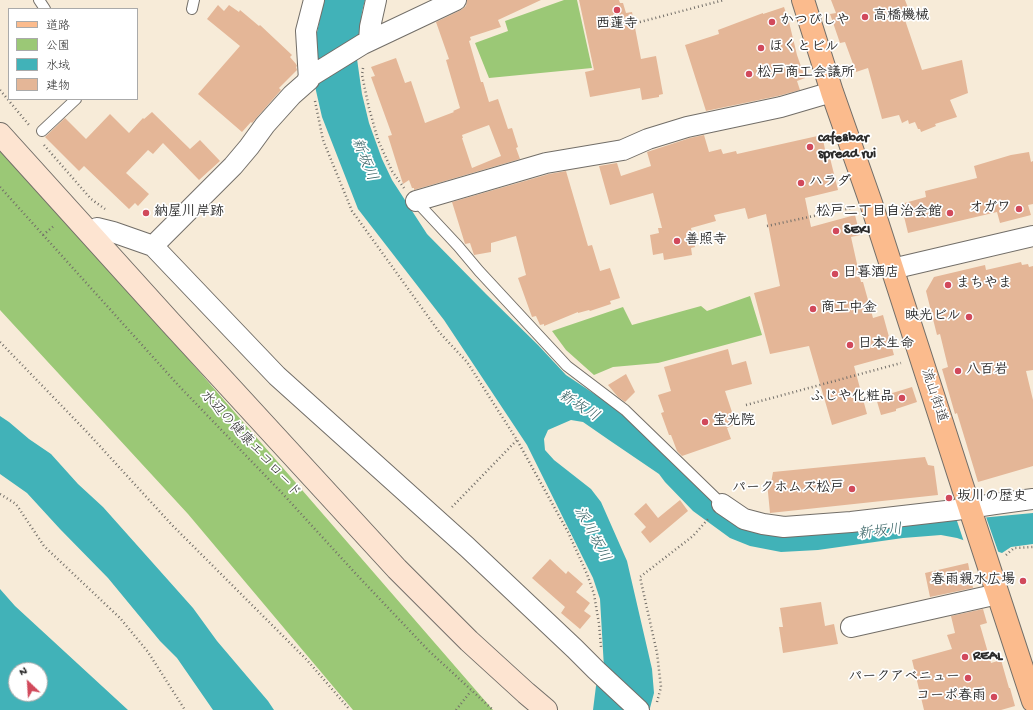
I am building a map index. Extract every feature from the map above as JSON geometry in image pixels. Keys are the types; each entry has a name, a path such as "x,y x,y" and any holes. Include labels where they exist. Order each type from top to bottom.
{"main road":[{"name":"流山街道","path":"803,0 832,92 871,203 970,512 1031,690"}],"street":[{"path":"308,79 306,31 314,0"},
{"path":"366,43 376,0"},
{"path":"153,246 233,166 265,125 308,79 366,43 456,0"},
{"path":"416,202 546,163 623,150 648,138 687,127 781,107 832,92"},
{"path":"0,134 397,569 469,641 546,710"},
{"path":"91,233 97,228 153,246 277,376 438,521 596,670 648,706"},
{"path":"892,269 1033,236"},
{"path":"722,504 744,519 784,528 874,520 955,510 970,512 1033,499"},
{"path":"851,627 998,594"}],"lane":[{"path":"38,134 75,100"},
{"path":"416,202 567,366 625,410 722,504"}],"path":[{"path":"636,22 724,0"},
{"path":"366,43 362,75 378,140 392,171 416,202"},
{"path":"308,79 315,98 323,140 352,211 440,333 467,362 517,440 568,532 587,574 594,594 599,624 601,654 596,670"},
{"path":"0,90 8,99"},
{"path":"9,100 91,199 110,212"},
{"name":"水辺の健康エコロード","path":"0,187 179,386 282,493 356,574 429,651 493,710"},
{"path":"767,226 871,203"},
{"path":"43,235 55,225"},
{"path":"0,342 86,431 172,525 307,660 350,710"},
{"path":"746,405 921,357"},
{"path":"438,521 517,440"},
{"path":"0,494 16,504 44,546 120,618 148,652 185,710"},
{"path":"648,706 660,687 657,654 640,577 693,536 704,524"},
{"path":"985,557 1000,560 1014,548 1033,547"},
{"path":"456,710 471,691"}],"green space":[{"path":"564,0 577,0 592,68 489,78 475,43 508,31 505,21"},
{"path":"0,142 493,710 353,710 188,514 0,310"},
{"path":"750,296 762,335 658,363 613,367 594,375 566,350 552,331 623,307 632,325 701,306 707,311"}],"water":[{"path":"324,0 365,0 362,12 357,59 362,94 369,123 382,159 392,180 427,234 566,375 611,405 701,491 730,516 750,528 951,517 980,518 1033,513 1033,544 1011,547 1002,553 957,538 941,535 903,538 818,550 781,552 750,546 730,538 693,511 659,474 583,422 571,420 548,430 544,439 545,450 554,460 591,489 601,502 627,561 652,669 654,693 650,708 648,710 593,710 596,686 604,668 600,599 593,578 527,445 444,320 358,209 322,117 314,82 311,60"},
{"path":"0,416 51,454 78,484 103,507 193,608 217,641 274,710 213,710 177,658 160,641 108,578 27,493 0,474"},
{"path":"0,589 15,606 128,710 0,710"}],"pier":[{"path":"955,515 986,517 999,554 964,542"}],"building":[{"path":"467,0 541,0 498,20 501,27 470,37 471,40 469,41 481,82 483,82 489,102 498,99 508,129 512,128 520,159 414,190 409,180 403,184 388,136 392,135 371,77 375,76 371,67 396,58 405,83 411,81 425,123 454,112 453,111 460,108 446,60 449,59 436,22 466,6","holes":["489,125 501,156 472,168 462,135"]},
{"path":"579,0 619,0 620,3 623,3 626,13 632,12 641,59 656,56 663,94 659,95 659,97 642,100 640,88 590,97 585,72 594,70"},
{"path":"831,0 905,0 912,18 905,20 922,70 962,60 968,93 950,100 957,117 935,124 936,126 921,132 915,122 909,124 908,120 902,123 899,115 882,119 868,68 856,72 845,42 840,43 830,14 836,13"},
{"path":"218,5 224,11 229,5 239,12 240,10 259,26 260,25 292,55 290,57 297,66 297,70 279,88 281,90 252,123 251,122 242,132 198,94 240,46 207,19"},
{"name":"松戸商工会議所","path":"784,7 805,78 797,81 800,90 706,111 685,45 719,34 718,30 763,13"},
{"path":"152,112 190,149 200,140 220,161 199,180 163,143 153,154 148,150 126,173 149,194 138,206 135,203 129,209 84,166 79,171 45,137 65,118 86,139 110,114 129,133 143,118 144,119"},
{"path":"704,135 709,152 721,149 723,154 736,151 737,154 822,135 827,159 830,158 838,190 805,198 811,227 855,215 860,235 851,237 861,282 863,282 873,318 883,315 894,355 854,366 867,414 832,425 809,346 770,354 754,293 780,286 766,214 748,219 745,208 714,215 716,221 691,228 695,247 691,248 692,255 664,260 663,253 653,255 650,235 659,233 658,228 662,228 653,193 610,205 599,166 617,163 621,176 651,166 647,152"},
{"path":"1029,152 1031,162 1033,161 1033,204 1028,205 1031,215 1000,223 997,212 908,233 901,204 926,197 925,191 977,178 974,166 1011,155"},
{"path":"566,171 588,246 592,245 600,271 610,268 620,298 610,301 611,304 590,311 578,312 544,326 544,324 540,325 536,316 532,317 518,278 526,275 516,236 491,243 491,252 474,255 470,243 465,244 452,202 549,174"},
{"path":"1021,262 1022,265 1028,264 1029,267 1033,266 1033,370 1026,371 1033,400 1033,466 978,482 957,413 955,414 942,369 948,367 940,334 937,335 926,291 934,277 985,265 986,270"},
{"path":"728,349 732,365 746,361 752,384 725,391 736,424 727,428 731,439 682,456 677,451 671,435 669,435 661,413 664,412 658,395 671,391 664,367"},
{"path":"626,374 635,392 625,402 618,397 608,385"},
{"path":"912,387 917,402 896,409 896,411 881,415 876,398"},
{"name":"パークホムズ松戸","path":"925,457 928,465 934,466 938,495 770,513 767,482 771,483 773,472"},
{"path":"680,500 688,511 650,543 641,532 646,527 634,514 646,503 658,518"},
{"path":"550,559 566,574 568,571 583,584 576,592 590,603 584,611 591,616 580,629 561,613 565,607 532,578"},
{"path":"968,563 973,588 930,597 925,573"},
{"path":"821,602 825,626 834,624 838,644 783,653 779,627 783,627 780,608"},
{"path":"983,609 987,623 980,625 991,663 1001,660 1015,706 1001,710 924,710 912,660 952,649 947,635 955,633 951,616"}],"place":[{"name":"西蓮寺","path":"617,10"},
{"name":"高橋機械","path":"865,17"},
{"name":"かつびしや","path":"772,22"},
{"name":"ほくとビル","path":"761,48"},
{"name":"松戸商工会議所","path":"749,74"},
{"name":"cafe&bar spread rui","path":"810,147"},
{"name":"ハラダ","path":"801,183"},
{"name":"オガワ","path":"1019,209"},
{"name":"納屋川岸跡","path":"146,213"},
{"name":"松戸二丁目自治会館","path":"950,213"},
{"name":"SEKI","path":"836,231"},
{"name":"善照寺","path":"677,241"},
{"name":"日暮酒店","path":"835,274"},
{"name":"まちやま","path":"948,285"},
{"name":"商工中金","path":"813,309"},
{"name":"映光ビル","path":"969,317"},
{"name":"日本生命","path":"850,345"},
{"name":"八百岩","path":"958,371"},
{"name":"ふじや化粧品","path":"902,398"},
{"name":"宝光院","path":"705,422"},
{"name":"パークホムズ松戸","path":"852,489"},
{"name":"坂川の歴史","path":"949,498"},
{"name":"春雨親水広場","path":"1023,581"},
{"name":"REAL","path":"965,657"},
{"name":"パークアベニュー","path":"968,678"},
{"name":"コーポ春雨","path":"994,697"}],"water label":[{"name":"新坂川","path":"363,160"},
{"name":"新坂川","path":"578,407"},
{"name":"新坂川","path":"880,533"},
{"name":"派川坂川","path":"591,535"}]}
